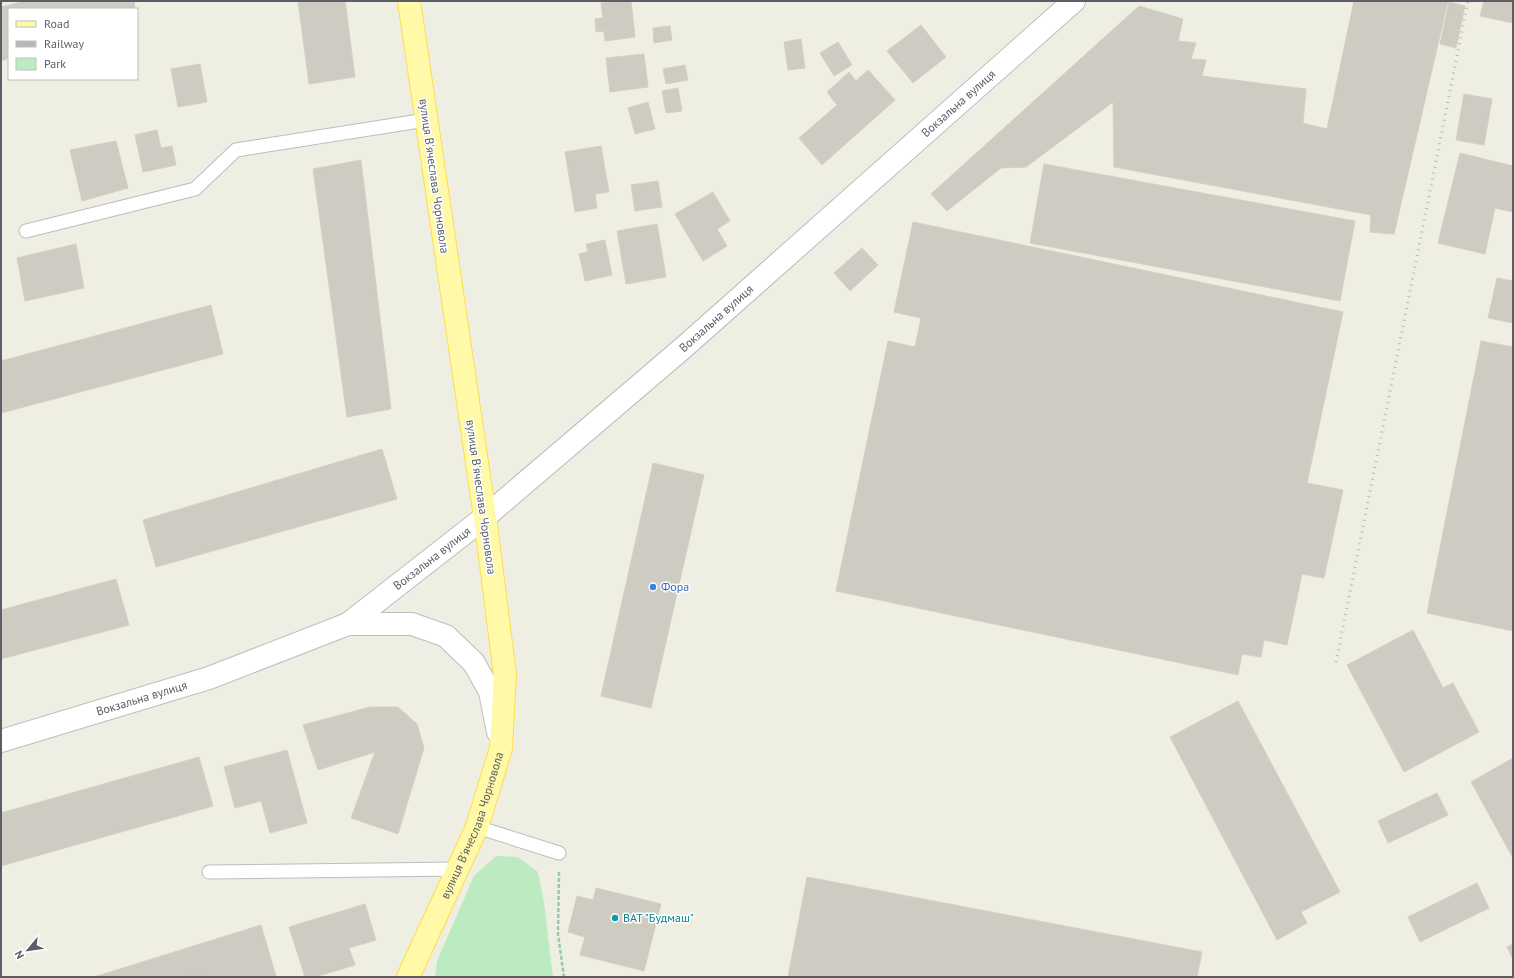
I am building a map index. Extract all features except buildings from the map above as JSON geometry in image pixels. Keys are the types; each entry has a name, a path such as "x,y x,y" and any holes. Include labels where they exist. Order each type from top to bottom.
{"main road":[{"name":"вулиця В'ячеслава Чорновола","path":"409,1 485,517 505,674 501,748 477,827 411,974"}],"street":[{"name":"Вокзальна вулиця","path":"1,742 209,678 348,624 485,517 683,348 1074,1"},
{"name":"Вокзальна вулиця","path":"348,624 412,624 446,636 474,662 490,692 501,748"}],"lane":[{"path":"26,231 196,189 236,150 426,120"},
{"path":"477,827 559,854"},
{"path":"209,872 458,869"}],"path":[{"path":"559,854 558,934 564,977"}],"green space":[{"path":"496,856 518,857 538,872 544,903 553,977 435,977 437,961 474,876"}],"railway":[{"path":"1336,662 1468,1"}],"place":[{"name":"Фора","path":"653,587"},
{"name":"ВАТ \"Будмаш\"","path":"615,918"}]}
